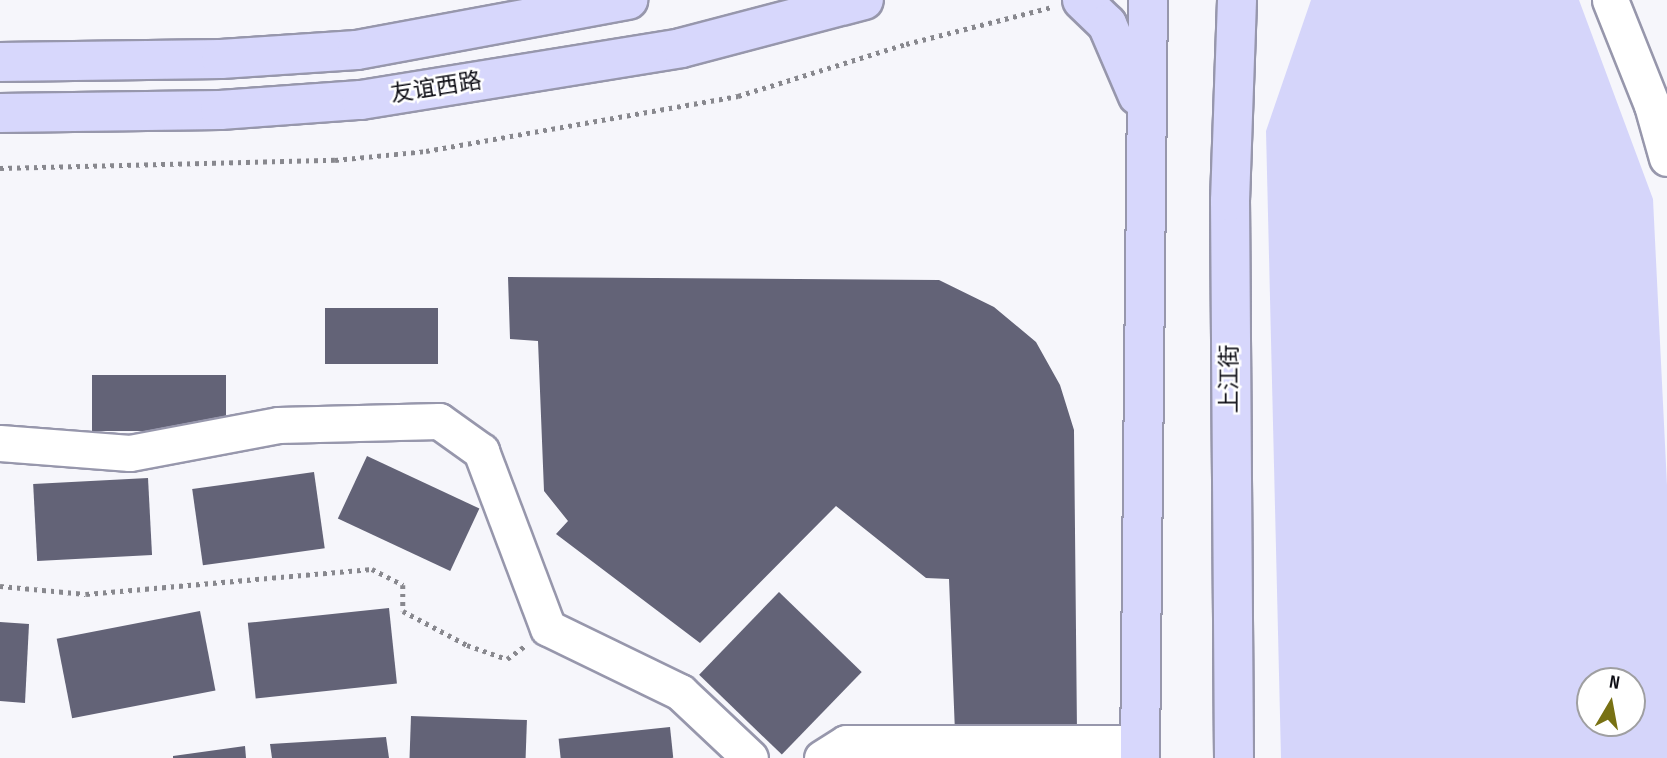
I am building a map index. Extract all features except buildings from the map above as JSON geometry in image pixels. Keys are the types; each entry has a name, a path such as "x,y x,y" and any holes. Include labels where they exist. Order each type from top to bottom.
{"main road":[{"path":"0,62 221,60 357,50 628,0"},
{"name":"友谊西路","path":"0,113 220,110 361,100 681,48 863,0"},
{"path":"1140,750 1148,0"},
{"path":"1216,0 1230,111"},
{"name":"上江街","path":"1234,758 1230,111 1237,0"},
{"path":"1086,2 1120,46 1146,128"}],"street":[{"path":"1610,0 1652,105 1667,159"},
{"path":"0,443 130,453 278,425 439,421 481,451 548,628 680,692 750,758"},
{"path":"822,758 846,743 1140,750"}],"path":[{"path":"0,168 322,161 426,151 738,96 1043,7 1086,2"},
{"path":"0,586 86,594 372,569 403,584 403,611 467,645 507,659 548,628"}],"shaded area":[{"path":"1311,0 1579,0 1653,199 1667,485 1667,758 1281,758 1266,131"}]}
